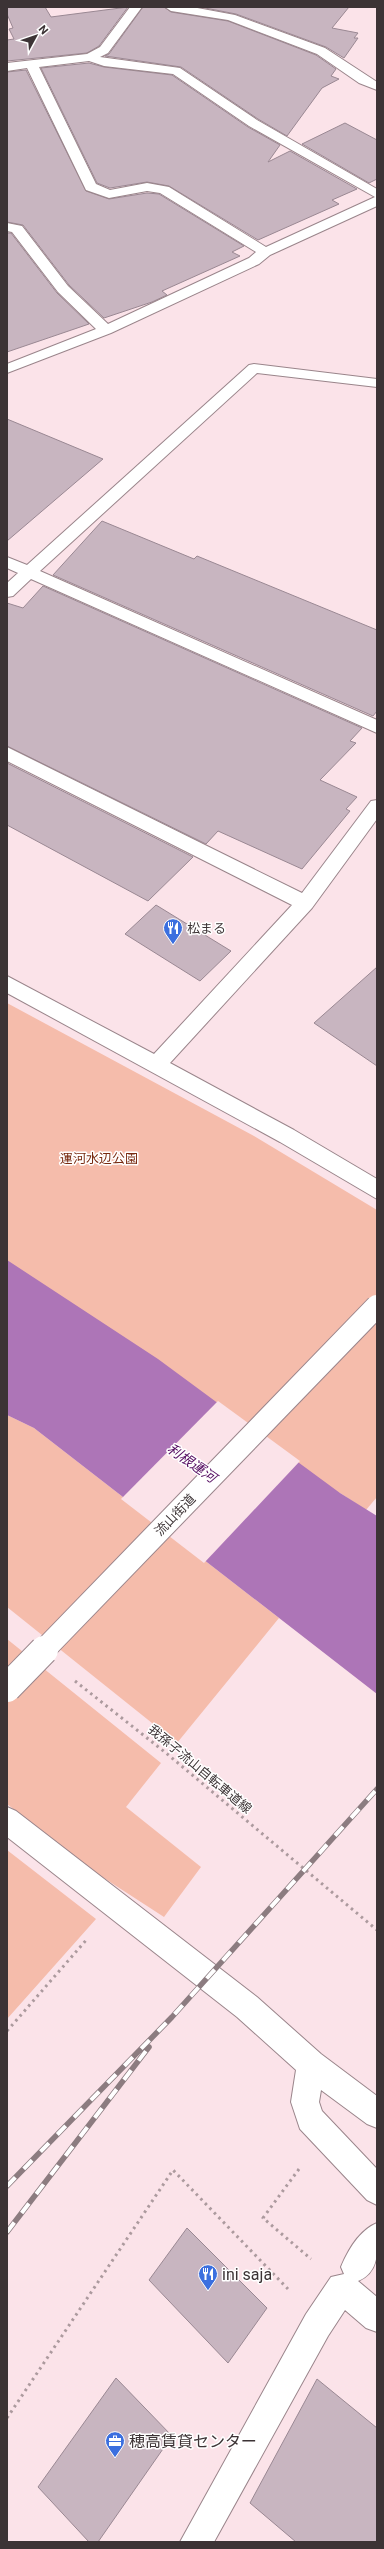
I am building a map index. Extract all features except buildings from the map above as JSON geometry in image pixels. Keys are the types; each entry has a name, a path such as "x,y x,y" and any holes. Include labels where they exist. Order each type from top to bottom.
{"street":[{"path":"7,54 10,67 90,57 104,50 136,7"},
{"path":"171,7 231,17 321,51 363,80 377,86"},
{"path":"90,57 104,62 176,71 253,123 377,194"},
{"path":"32,65 91,187 109,194 147,187 164,190 265,252"},
{"path":"9,364 106,330 254,261 265,252 377,201"},
{"path":"7,227 17,229 62,289 106,330"},
{"path":"7,592 28,571 254,368 377,383"},
{"path":"7,562 377,727"},
{"path":"7,753 305,903"},
{"path":"157,1064 305,903 377,806"},
{"path":"7,984 157,1064 286,1136 377,1190"},
{"name":"流山街道","path":"7,1688 377,1306"},
{"path":"7,1820 247,2006 312,2064 377,2114"},
{"path":"312,2064 306,2102 310,2119 377,2190"},
{"path":"356,2267 377,2238"},
{"path":"203,2539 318,2325 342,2288 377,2317"}],"path":[{"name":"我孫子流山自転車道線","path":"74,1680 166,1753 377,1930"},
{"path":"7,2031 117,1904"},
{"path":"315,2262 263,2218 324,2133"},
{"path":"7,2418 173,2170 293,2294"}],"green space":[{"name":"運河水辺公園","path":"7,1003 254,1136 377,1210 377,1497 366,1510 340,1493 7,1401"},
{"path":"7,1415 34,1428 279,1618 177,1743 7,1607"},
{"path":"7,1639 161,1763 126,1807 201,1867 164,1917 90,1869 7,1804"},
{"path":"7,1850 96,1919 7,2019"}],"water":[{"name":"利根運河","path":"7,1260 158,1359 340,1493 377,1516 377,1694 34,1428 7,1415"}],"pier":[{"path":"218,1401 300,1461 204,1563 121,1499"}],"railway":[{"path":"7,2186 172,2017 377,1789"},
{"path":"7,2232 149,2047"}],"place":[{"name":"松まる","path":"173,945"},
{"name":"ini saja","path":"208,2291"},
{"name":"穂高賃貸センター","path":"115,2458"}]}
